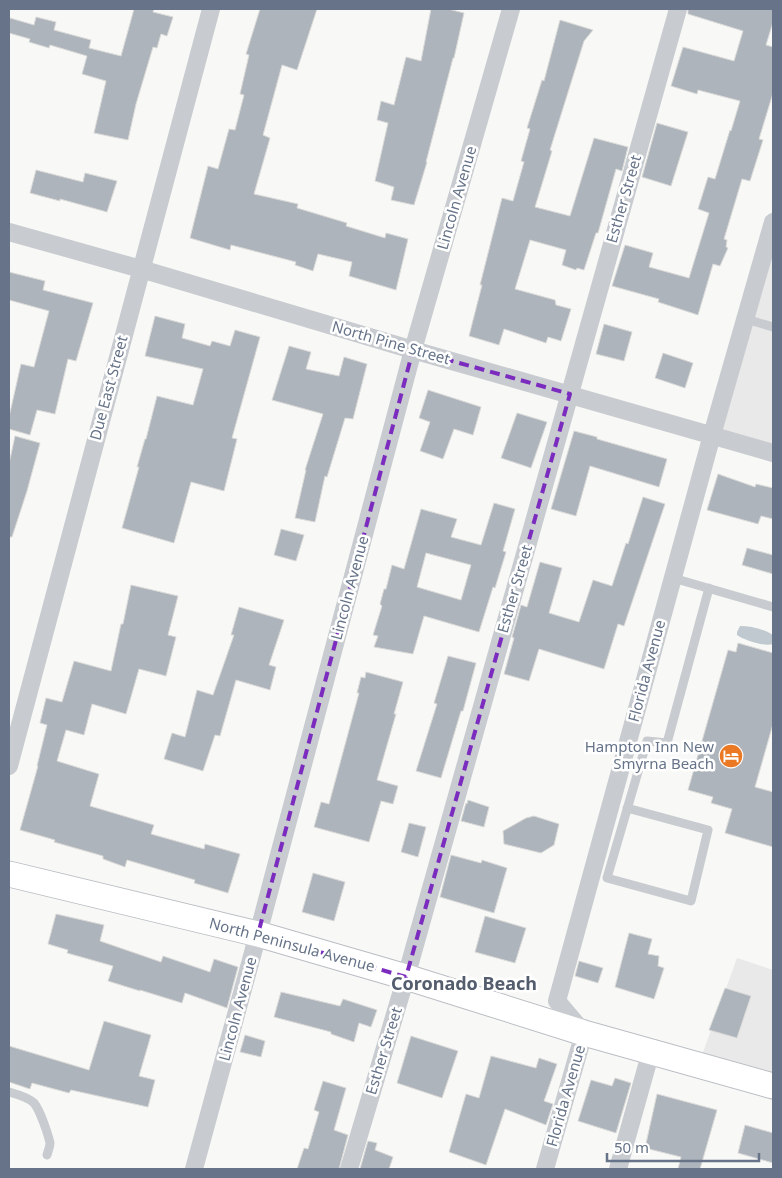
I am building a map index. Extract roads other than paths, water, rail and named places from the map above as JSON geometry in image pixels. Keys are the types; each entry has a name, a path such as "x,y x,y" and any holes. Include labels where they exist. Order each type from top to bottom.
{"street":[{"name":"Due East Street","path":"9,766 210,9"},
{"name":"Lincoln Avenue","path":"194,1169 413,350 511,9"},
{"name":"Esther Street","path":"349,1169 406,977 678,9"},
{"name":"Florida Avenue","path":"545,1169 584,1033 557,1001 712,435 773,222"},
{"name":"North Pine Street","path":"9,232 773,453"},
{"name":"North Peninsula Avenue","path":"9,874 258,934 406,977 584,1033 773,1086"},
{"path":"618,1169 650,1051"}],"lane":[{"path":"746,318 773,327"},
{"path":"673,578 773,607"},
{"path":"628,808 708,830 691,901 607,878 647,741 667,743 708,588"},
{"path":"9,1092 34,1103 46,1129 50,1145 47,1155"}],"place":[{"name":"Hampton Inn New Smyrna Beach","path":"731,756"}],"district":[{"name":"Coronado Beach","path":"464,984"}]}
